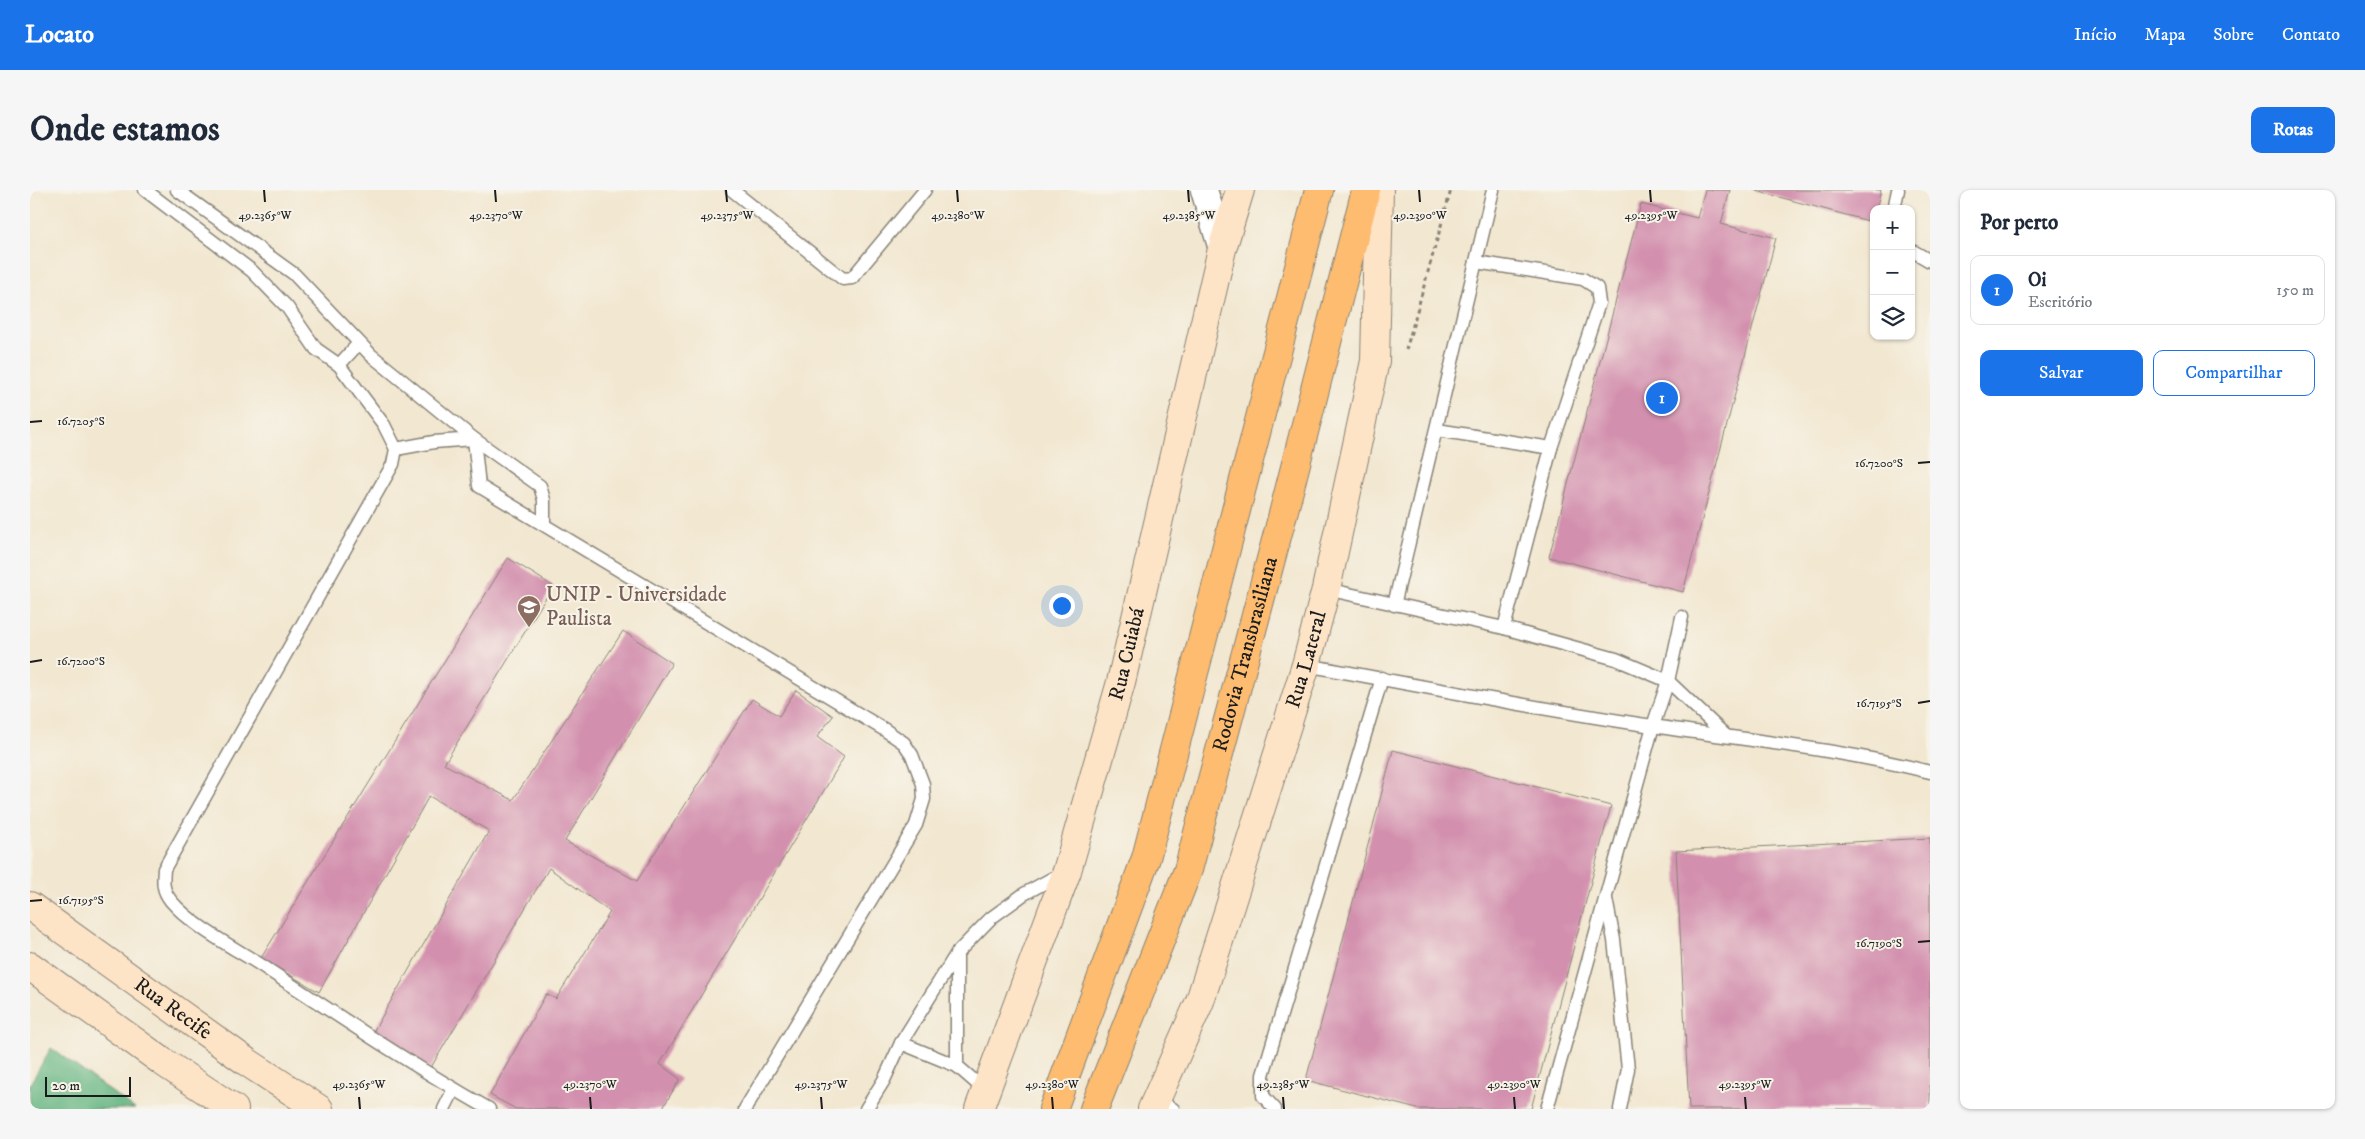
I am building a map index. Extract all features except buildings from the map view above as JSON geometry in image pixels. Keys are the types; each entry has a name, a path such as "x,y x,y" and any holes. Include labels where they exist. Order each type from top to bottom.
{"highway":[{"path":"1053,1109 1146,858 1319,190"},
{"name":"Rodovia Transbrasiliana","path":"1094,1109 1188,870 1281,524 1366,190"}],"main road":[{"name":"Rua Cuiabá","path":"983,1100 1067,871 1121,682 1222,249 1240,190"},
{"name":"Rua Lateral","path":"1161,1106 1200,1000 1306,665 1326,589 1375,361 1380,190"},
{"name":"Rua Recife","path":"30,906 247,1062 319,1109"},
{"path":"30,966 163,1062 234,1109"}],"street":[{"path":"1204,190 1222,249"}],"lane":[{"path":"145,190 252,271 287,307 316,349 339,365 384,425 396,449 393,464 164,869 163,887 170,899 182,912 205,928 454,1090 489,1109"},
{"path":"177,190 294,274 359,343 474,439 540,486 544,500 544,524"},
{"path":"732,190 843,279 852,278 925,190"},
{"path":"1394,605 1493,190"},
{"path":"1895,205 1898,190"},
{"path":"1915,252 1930,261"},
{"path":"1476,262 1583,279 1596,288 1599,303 1550,448 1504,628"},
{"path":"339,365 359,343"},
{"path":"1437,430 1550,448"},
{"path":"396,449 434,442 474,439"},
{"path":"474,439 479,486 885,730 904,743 912,755 923,784 924,799 916,825 745,1109"},
{"path":"1326,589 1504,628 1616,659 1668,681 1725,736"},
{"path":"1546,1109 1653,726 1668,681 1682,617"},
{"path":"1306,665 1653,726 1883,760 1930,772"},
{"path":"1275,1109 1262,1096 1263,1075 1382,678"},
{"path":"866,1109 884,1080 901,1044 957,953 991,918 1024,894 1067,871"},
{"path":"1606,896 1614,940 1628,1069 1620,1109"},
{"path":"957,953 957,1066"},
{"path":"901,1044 957,1066 983,1100"},
{"path":"444,1109 454,1090"}],"green space":[{"path":"51,1048 135,1109 30,1109 30,1084"}],"place":[{"name":"Oi","path":"1662,398"},
{"name":"UNIP - Universidade Paulista","path":"529,628"}]}
